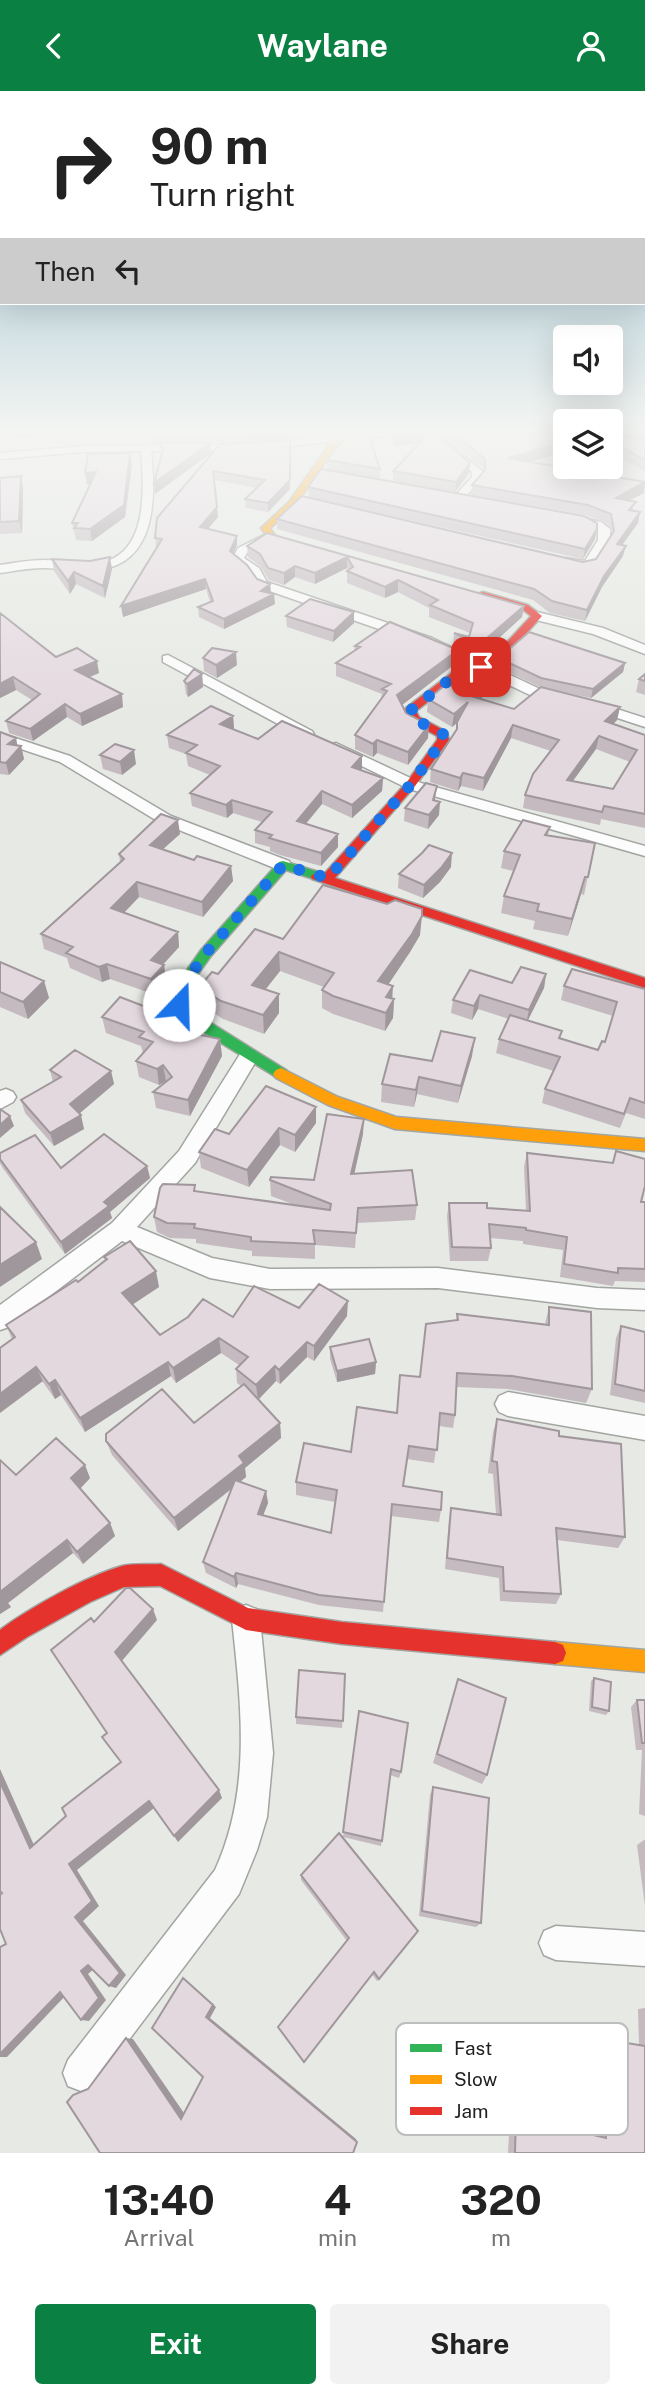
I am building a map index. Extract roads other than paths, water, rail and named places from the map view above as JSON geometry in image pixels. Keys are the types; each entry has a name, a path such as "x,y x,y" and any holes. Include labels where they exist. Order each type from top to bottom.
{"street":[{"path":"0,569 42,564 114,563 139,542 142,529"},
{"path":"266,529 270,536 326,552"},
{"path":"555,560 588,565 604,540 604,529"},
{"path":"270,536 242,551 237,559 255,571 262,584 427,641 535,692 607,708 645,723"},
{"path":"463,589 525,607 537,616 598,631 645,650"},
{"path":"328,878 411,784 443,740 443,734 414,719 411,710 462,670 481,667 511,644 537,616"},
{"path":"168,659 316,739 411,784 645,851"},
{"path":"0,737 65,759 165,819 283,865 645,983"},
{"path":"283,865 206,953 179,991 179,1005 187,1015 249,1056 333,1101 396,1123 645,1145"},
{"path":"0,1319 120,1230 187,1157 249,1056"},
{"path":"120,1230 210,1268 270,1279 448,1279 597,1298 645,1300"},
{"path":"508,1404 645,1428"},
{"path":"0,1644 19,1629 82,1594 124,1576 161,1575 246,1619 342,1633 645,1661"},
{"path":"81,2073 227,1882 241,1856 251,1823 259,1732 246,1619"},
{"path":"556,1943 645,1949"}]}
